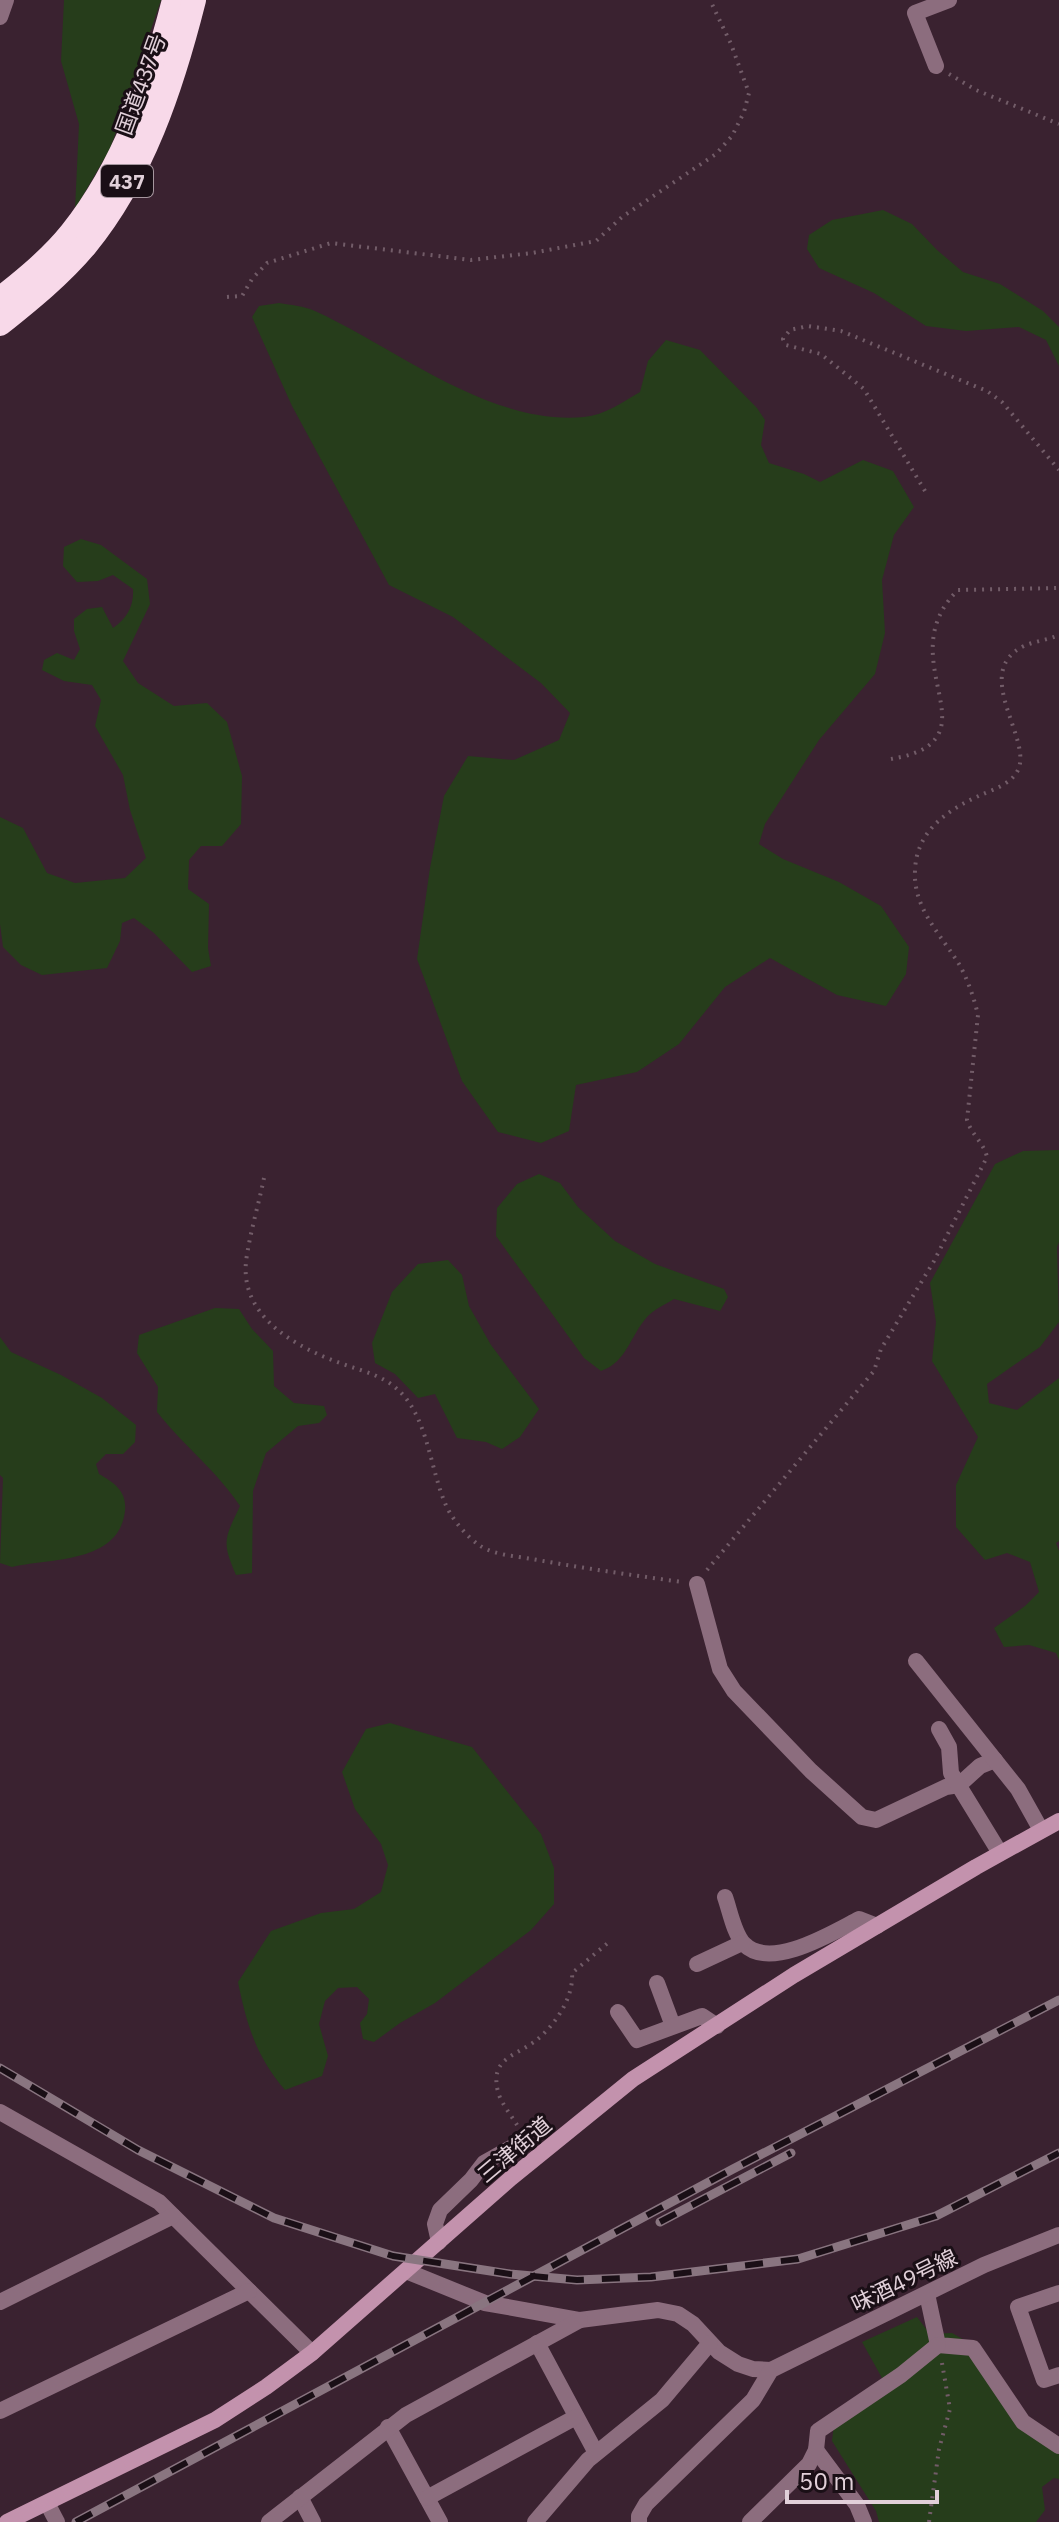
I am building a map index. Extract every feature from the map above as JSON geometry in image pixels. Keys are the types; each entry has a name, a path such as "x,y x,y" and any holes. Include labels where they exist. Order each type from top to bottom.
{"highway":[{"name":"国道437号","path":"0,299 44,261 71,232 118,158 158,65 174,0"},
{"name":"国道437号","path":"0,324 58,275 87,244 116,199 156,123 176,70 194,0"}],"street":[{"path":"0,17 6,0"},
{"path":"936,66 910,7 949,0"},
{"path":"697,1584 720,1669 734,1691 811,1771 862,1817 876,1820 946,1787 959,1785 980,1766 995,1760"},
{"path":"916,1661 1018,1789 1041,1830"},
{"path":"939,1729 949,1747 951,1773 1000,1853"},
{"name":"三津街道","path":"7,2522 215,2420 312,2353 511,2178 633,2079 877,1926 1059,1821"},
{"path":"725,1897 742,1943 757,1953 778,1954 835,1932 859,1919 877,1926"},
{"path":"697,1964 742,1943"},
{"path":"657,1983 673,2026"},
{"path":"618,2012 637,2040 702,2016 717,2026"},
{"path":"0,2112 159,2202 312,2353"},
{"path":"439,2242 435,2224 440,2210 484,2163 525,2140"},
{"path":"0,2302 173,2216"},
{"name":"味酒49号線","path":"771,2370 984,2265 1059,2235"},
{"path":"406,2271 485,2303 580,2320 658,2310 678,2314 693,2324 719,2352 738,2364 771,2370 753,2400 646,2504 636,2520"},
{"path":"0,2411 249,2291"},
{"path":"1059,2293 1018,2307 1044,2380 1059,2375"},
{"path":"927,2294 938,2345"},
{"path":"269,2522 406,2415 580,2320"},
{"path":"537,2343 596,2453"},
{"path":"535,2522 596,2453 662,2400 710,2343"},
{"path":"750,2522 803,2472 816,2450 818,2431 884,2387 938,2345 973,2348 1023,2422 1059,2446"},
{"path":"427,2498 576,2417"},
{"path":"388,2427 440,2522"},
{"path":"816,2450 857,2505 864,2522"},
{"path":"300,2497 313,2522"},
{"path":"47,2503 57,2522"}],"path":[{"path":"227,297 242,296 267,263 331,243 471,260 596,241 608,227 716,154 732,136 744,112 749,93 710,0"},
{"path":"936,66 976,90 1059,124"},
{"path":"925,491 864,389 821,354 786,345 783,339 790,330 808,326 841,331 987,391 1002,402 1059,470"},
{"path":"891,759 915,754 936,739 943,723 932,651 936,623 945,603 958,590 1059,588"},
{"path":"264,1178 246,1257 246,1285 258,1308 274,1327 297,1346 373,1372 405,1397 419,1423 446,1507 464,1531 481,1546 500,1553 697,1584 874,1371 881,1349 934,1261 987,1157 985,1149 969,1129 967,1120 978,1015 975,1002 959,964 933,929 918,896 914,872 919,848 938,820 964,803 1003,785 1018,770 1020,752 1003,700 1008,659 1023,647 1059,635"},
{"path":"525,2140 498,2093 497,2070 506,2057 536,2040 555,2019 570,1994 572,1973 609,1942"},
{"path":"929,2522 937,2457 950,2409 938,2345"}],"green space":[{"path":"64,0 161,0 110,149 75,209 79,124 61,61"},
{"path":"883,210 912,224 963,272 1000,284 1043,311 1059,327 1059,366 1046,340 1019,327 966,331 926,326 874,293 819,268 807,249 809,235 832,220"},
{"path":"279,303 315,311 479,397 549,417 592,416 614,408 640,392 648,361 666,340 700,350 757,408 765,420 761,445 769,463 820,482 863,460 893,471 914,507 894,535 882,580 885,633 875,674 819,740 765,824 759,844 783,859 839,882 881,906 909,947 906,974 886,1006 837,995 770,958 725,987 679,1044 637,1072 576,1085 569,1131 541,1143 498,1132 462,1081 417,959 430,868 444,796 468,756 514,760 559,740 570,713 541,683 453,617 389,585 292,406 252,317 259,306"},
{"path":"81,539 101,545 147,579 150,604 123,661 138,683 174,706 207,703 227,722 242,776 241,824 222,846 201,846 189,860 188,889 209,904 208,948 211,966 192,972 154,933 134,918 122,923 120,941 107,968 42,975 21,965 3,947 0,924 0,817 23,828 47,873 75,883 125,878 146,858 130,810 123,775 95,726 101,700 92,685 64,681 42,670 44,660 57,653 74,660 80,649 74,619 87,609 102,607 113,628 126,616 131,606 133,589 113,575 98,581 77,582 63,566 64,547"},
{"path":"1059,1150 1059,1322 1040,1347 987,1384 989,1403 1017,1410 1059,1378 1059,1541 1056,1543 1059,1551 1059,1660 1056,1653 1029,1645 1004,1647 994,1628 1039,1592 1030,1562 1007,1553 985,1560 956,1527 956,1485 978,1437 932,1361 936,1322 930,1283 995,1164 1023,1151"},
{"path":"539,1174 560,1183 578,1207 615,1241 655,1264 724,1289 728,1297 720,1311 674,1299 650,1314 617,1361 601,1371 584,1358 496,1236 497,1208 517,1184"},
{"path":"448,1260 462,1275 469,1306 491,1345 539,1409 520,1437 502,1449 486,1442 457,1438 435,1394 418,1398 395,1374 375,1363 372,1343 392,1292 418,1264"},
{"path":"215,1308 239,1309 252,1329 273,1351 274,1386 294,1403 324,1406 327,1415 319,1423 298,1426 266,1453 253,1491 252,1573 236,1575 228,1554 227,1540 240,1506 157,1412 158,1387 137,1353 139,1335"},
{"path":"0,1337 11,1352 102,1398 136,1425 135,1442 123,1454 106,1454 96,1464 99,1474 119,1489 125,1504 120,1528 110,1541 97,1550 80,1556 12,1567 0,1563 3,1478 0,1475"},
{"path":"390,1723 472,1747 541,1834 554,1868 554,1904 531,1930 435,2003 374,2042 363,2039 360,2023 367,2014 369,1999 357,1987 338,1988 325,2001 319,2024 328,2056 322,2076 285,2090 254,2040 238,1982 271,1931 321,1913 354,1909 381,1892 388,1865 381,1844 355,1809 342,1772 366,1729"},
{"path":"917,2317 930,2334 952,2333 977,2347 1027,2429 1059,2452 1059,2479 1054,2478 1042,2487 1045,2510 1036,2522 879,2522 876,2511 832,2441 834,2424 887,2387 862,2342"}],"railway":[{"path":"76,2522 733,2169 1059,2000"},
{"path":"0,2068 138,2150 274,2218 393,2256 510,2274 577,2280 651,2277 798,2259 936,2216 1059,2153"},
{"path":"660,2222 791,2153"}]}
